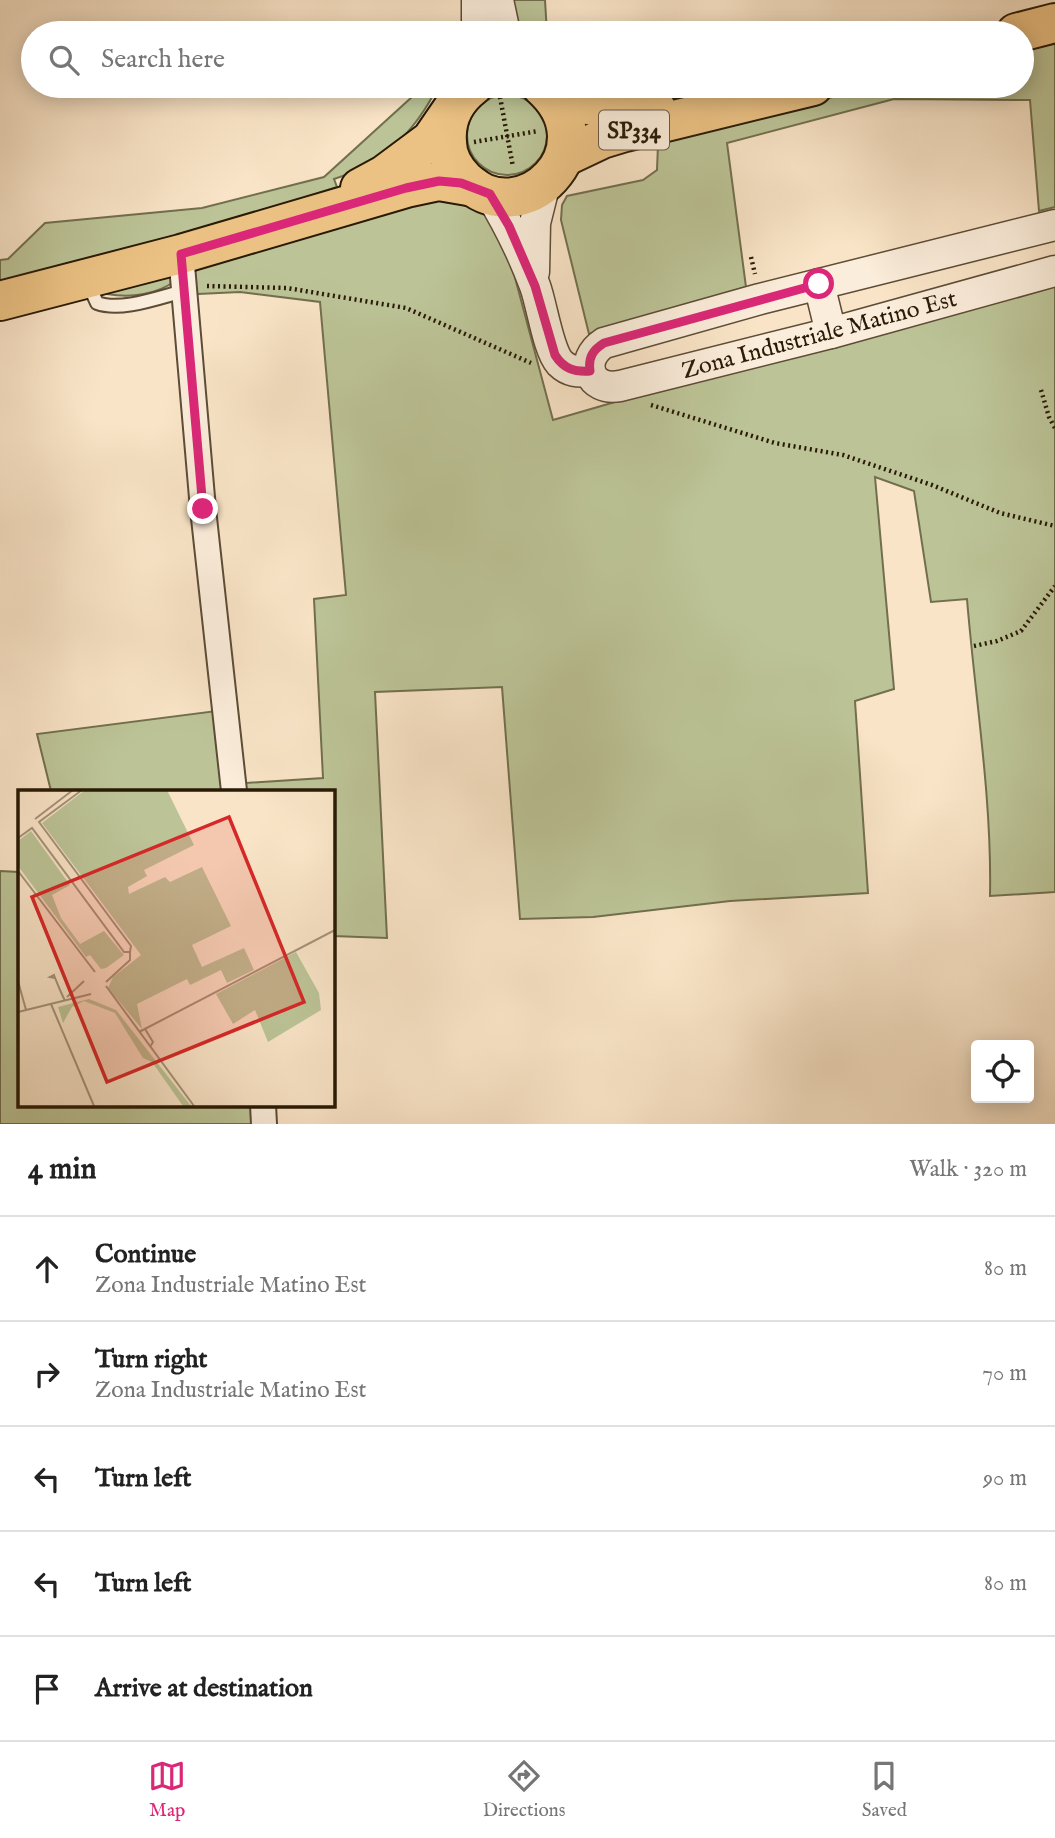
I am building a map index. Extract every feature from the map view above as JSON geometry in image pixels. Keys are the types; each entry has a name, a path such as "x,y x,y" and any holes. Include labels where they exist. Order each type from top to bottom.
{"main road":[{"path":"1034,28 1055,23"},
{"path":"466,98 449,119 447,147 459,174 482,191"},
{"name":"SP334","path":"311,214 384,175 411,156 431,139 466,98"},
{"name":"SP334","path":"553,98 562,110 567,126 567,142 555,170"},
{"name":"SP334","path":"562,98 580,106 605,109 708,111"},
{"name":"SP334","path":"0,301 181,254 311,214 439,181 506,197 517,196 532,191 555,170 602,139 763,98"}],"street":[{"path":"477,0 477,21"},
{"path":"498,0 502,21"},
{"name":"Zona Industriale Matino Est","path":"535,286 535,223 555,170"},
{"name":"Zona Industriale Matino Est","path":"482,191 509,226 535,286 558,361 569,370 590,371"},
{"name":"Zona Industriale Matino Est","path":"1055,225 819,284 604,343 596,348 591,356 590,371 601,385 612,388 831,333 1055,271"},
{"path":"181,254 203,509 234,790"},
{"path":"819,284 831,333"},
{"path":"263,1106 264,1124"}],"lane":[{"path":"86,278 97,303 105,306 118,307 184,291"}],"path":[{"path":"476,98 509,142"},
{"path":"1041,390 1055,428"},
{"path":"974,646 998,641 1021,631 1055,586"}],"green space":[{"path":"511,0 545,0 546,21 514,21"},
{"path":"1055,40 1055,207 1039,211 1030,100 894,99 727,143 746,287 589,334 561,220 562,205 567,196 643,180 657,170 658,144 720,124 829,98 1034,98 1034,46"},
{"path":"411,98 432,98 419,118 396,144 368,164 334,179 337,187 197,233 0,282 0,260 8,259 45,223 202,208 324,177"},
{"path":"492,98 522,98 540,113 546,127 546,143 540,157 529,168 515,174 499,174 485,168 474,157 468,143 470,120 479,107"},
{"path":"611,98 675,98 619,100"},
{"path":"459,189 473,198 505,240 553,420 646,393 1055,286 1055,892 990,896 986,785 967,599 931,602 914,491 875,477 894,689 855,701 868,893 730,901 593,917 520,919 502,687 375,692 387,938 334,936 334,790 240,790 238,747 246,783 323,778 314,599 346,595 320,302 240,292 198,294 193,300 194,265"},
{"path":"176,269 175,281 160,290 125,296 107,294 106,289"},
{"path":"216,711 224,790 51,790 37,734"},
{"path":"0,871 18,872 18,1106 256,1106 258,1124 0,1124"}],"route":[{"path":"203,509 181,254 406,188 439,181 461,183 490,194 509,226 535,286 555,355 562,365 578,372 590,371 591,356 596,348 604,343 819,284"}]}
